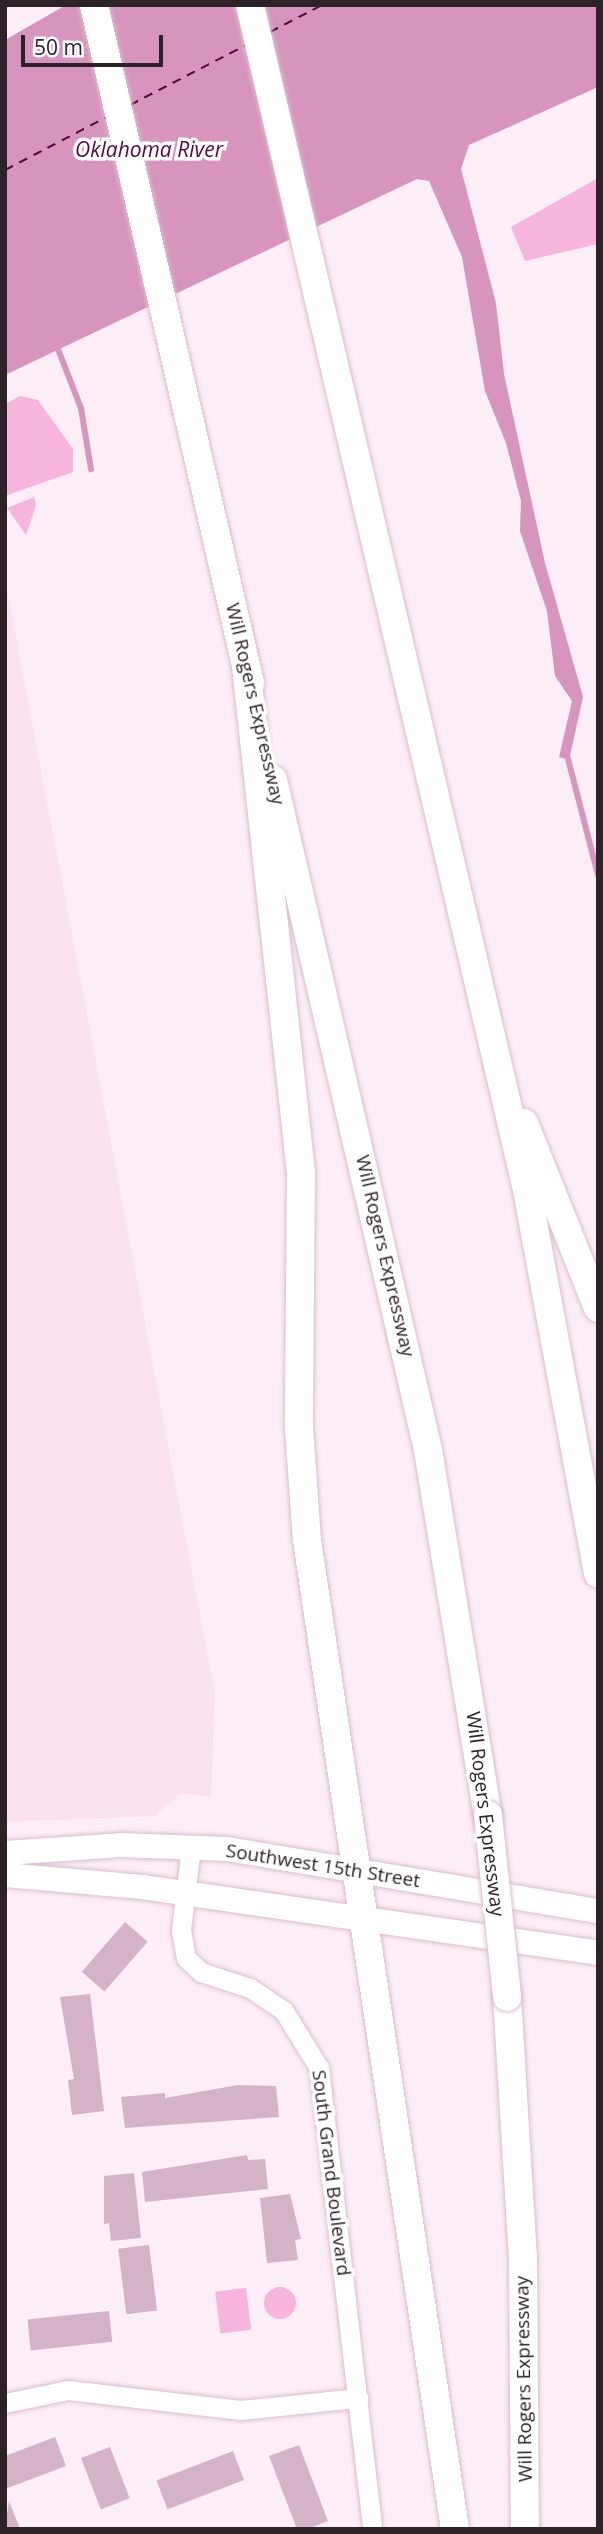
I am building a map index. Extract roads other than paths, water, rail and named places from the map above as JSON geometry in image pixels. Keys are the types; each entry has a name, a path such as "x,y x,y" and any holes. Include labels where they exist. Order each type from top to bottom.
{"highway":[{"name":"Will Rogers Expressway","path":"94,5 428,1450 488,1815 507,1997 523,2257 525,2529"},
{"path":"250,5 554,1315 598,1573"},
{"path":"246,666 301,1173 303,1495 361,1919 455,2529"},
{"path":"497,1063 598,1308"}],"main road":[{"name":"Southwest 15th Street","path":"5,1853 191,1846 355,1870 598,1911"},
{"path":"5,1875 185,1894 598,1953"}],"street":[{"name":"South Grand Boulevard","path":"191,1846 181,1941 190,1963 261,1993 293,2021 314,2052 372,2529"},
{"path":"5,2403 68,2390 241,2410 358,2398"}],"water":[{"name":"Oklahoma River","path":"66,5 598,5 598,87 469,145 461,169 496,303 504,374 545,563 583,697 569,760 559,757 572,701 555,676 547,611 520,531 521,501 506,443 485,391 462,257 429,181 417,179 5,375 5,40"}],"waterway":[{"path":"56,344 81,408 91,469"},
{"path":"567,755 598,875"}]}
